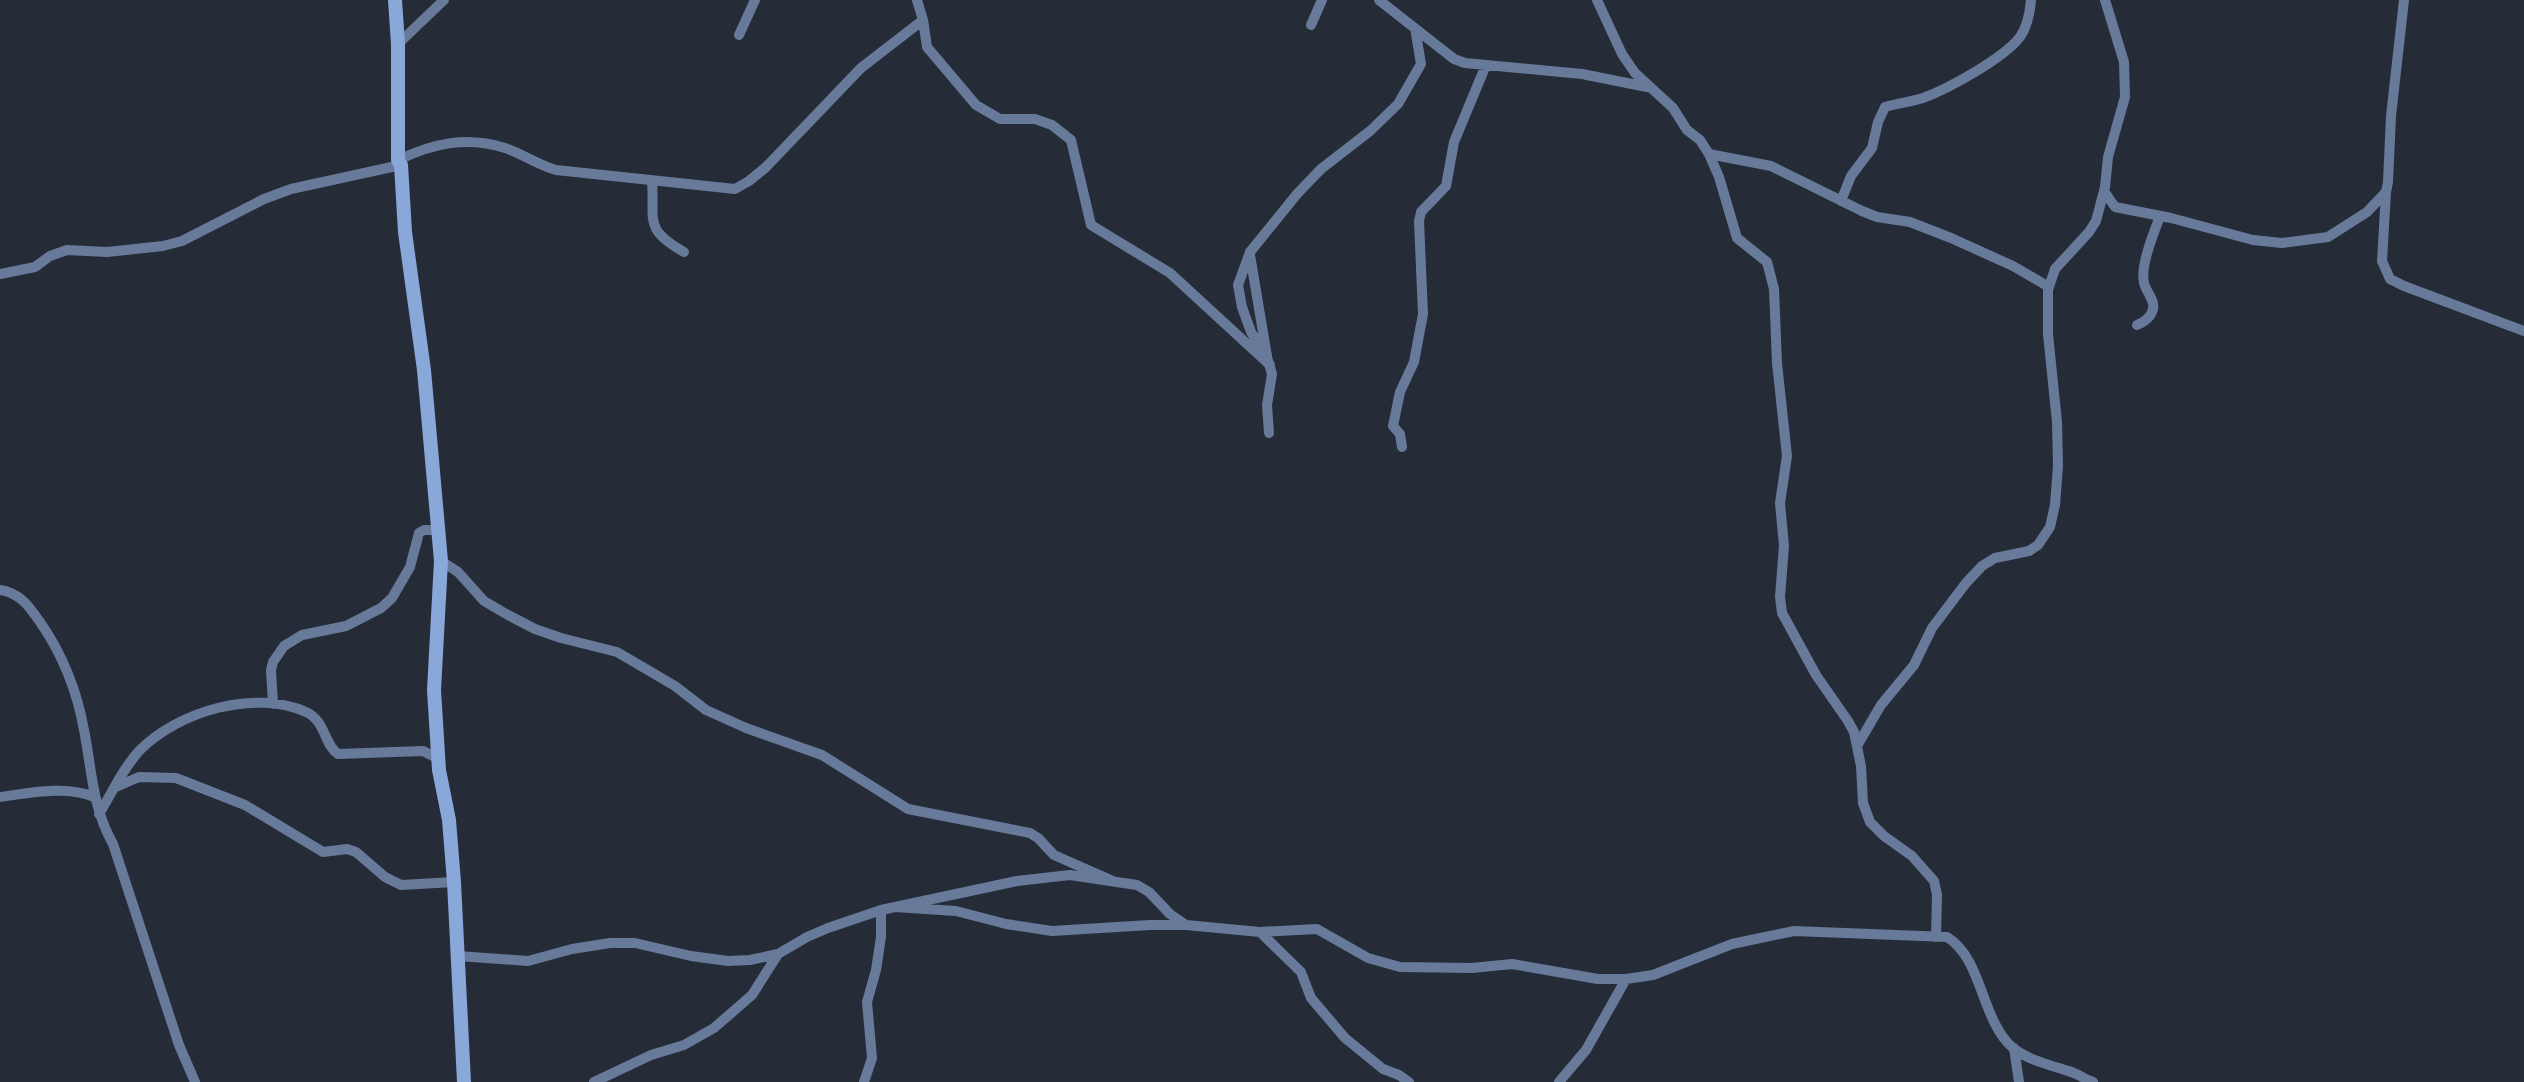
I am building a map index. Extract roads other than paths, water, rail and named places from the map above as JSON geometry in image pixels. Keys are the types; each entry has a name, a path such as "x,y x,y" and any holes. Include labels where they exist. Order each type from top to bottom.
{"street":[{"path":"395,0 399,162 405,232 424,370 442,561 434,690 439,770"},
{"path":"398,44 444,0"},
{"path":"739,35 755,0"},
{"path":"1311,25 1322,0"},
{"path":"1379,0 1454,59 1465,64 1582,74 1648,87"},
{"path":"1597,0 1622,54 1634,73 1673,108 1687,130 1700,140 1709,154 1719,177 1737,238 1767,262 1774,289 1777,363 1787,456 1780,503 1784,546 1780,608 1786,624 1816,675 1848,721 1861,765 1863,803 1868,818 1884,836 1923,866 1934,881 1937,895 1936,937"},
{"path":"1841,201 1851,176 1872,148 1878,122 1885,107 1929,95 1962,79 2005,51 2021,36 2031,0"},
{"path":"1857,746 1881,705 1914,665 1932,628 1966,583 1982,566 1996,558 2029,551 2038,544 2049,527 2055,505 2058,466 2056,410 2048,334 2049,287 2055,269 2089,232 2099,213 2108,157 2122,113 2126,87 2124,62 2105,0"},
{"path":"2404,0 2391,116 2382,261 2390,279 2404,286 2524,331"},
{"path":"916,1 923,20 927,47 976,105 1000,119 1035,119 1052,125 1067,135 1076,152 1091,225 1170,273 1269,361"},
{"path":"0,274 35,267 50,256 67,250 107,252 163,246 182,241 264,199 291,189 399,162 423,148 471,142 508,149 556,170 730,189 740,187 765,167 861,68 923,20"},
{"path":"1269,361 1251,332 1237,285 1250,252 1321,169 1398,104 1421,64 1415,28"},
{"path":"1402,447 1400,434 1393,425 1393,415 1400,392 1415,362 1423,314 1419,221 1421,212 1446,186 1454,142 1486,65"},
{"path":"1709,154 1770,166 1877,217 1910,222 1951,238 2013,266 2049,287"},
{"path":"652,180 653,223 656,231 665,241 684,252"},
{"path":"2104,191 2115,207 2253,240 2282,243 2328,237 2367,212 2386,192"},
{"path":"2137,324 2147,319 2152,310 2153,304 2144,284 2144,276 2146,258 2160,216"},
{"path":"1250,252 1272,374 1267,405 1269,433"},
{"path":"273,704 271,670 284,646 302,635 346,626 381,608 392,598 410,567 419,533 424,530 439,530"},
{"path":"442,561 458,572 484,601 508,615 561,638 617,652 666,680 706,710 746,728 822,755 908,809 1030,833 1054,855 1113,881"},
{"path":"0,590 17,595 31,609 64,660 84,729 99,814 113,844 179,1045 195,1082"},
{"path":"99,814 142,749 176,724 206,711 227,706 252,702 308,712 325,731 331,748 338,754 423,751 437,758 449,820 464,1082"},
{"path":"116,787 139,777 176,778 245,806 323,852 347,849 356,852 385,877 401,885 454,882"},
{"path":"0,797 84,792 94,797"},
{"path":"458,956 528,961 572,948 635,943 691,956 728,961 778,954 807,937 881,910 1030,880 1070,875 1143,888 1186,925"},
{"path":"895,907 956,911 1006,924 1052,931 1100,926 1186,925 1259,932 1317,929 1368,958 1400,967 1461,968 1513,964 1532,966 1563,975 1598,979 1653,975 1732,944 1794,931 1947,937 1960,948 1996,1025 2014,1048 2050,1066 2071,1071 2093,1082"},
{"path":"864,1082 872,1058 867,1002 878,959 881,910"},
{"path":"1259,932 1301,972 1311,998 1345,1038 1382,1069 1409,1082"},
{"path":"594,1082 651,1055 684,1045 715,1028 752,995 778,954"},
{"path":"1559,1082 1586,1050 1626,979"},
{"path":"2014,1048 2019,1082"}]}
